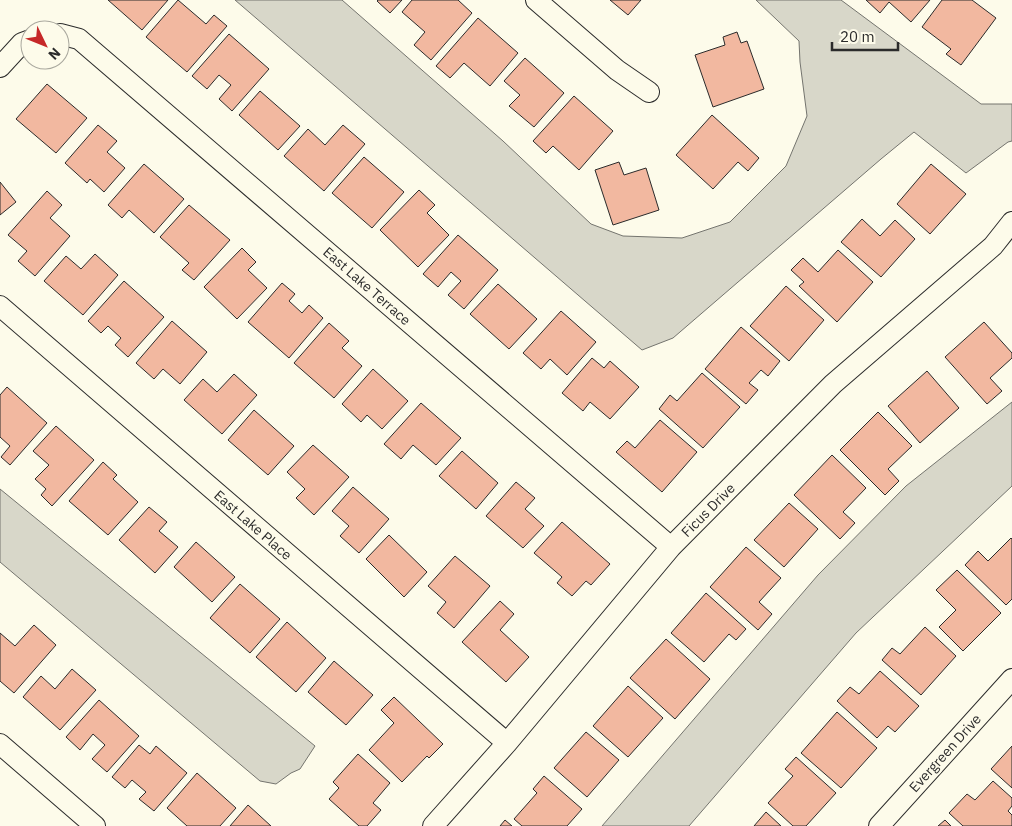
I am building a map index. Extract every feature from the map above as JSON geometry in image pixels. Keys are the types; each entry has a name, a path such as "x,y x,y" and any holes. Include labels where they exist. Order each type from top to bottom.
{"street":[{"path":"536,0 617,70 649,92"},
{"name":"East Lake Terrace","path":"70,37 79,39 671,547"},
{"path":"0,67 20,45"},
{"name":"Ficus Drive","path":"433,826 507,743 671,547 833,384 993,246 1012,222"},
{"name":"East Lake Place","path":"0,306 507,743"},
{"name":"Evergreen Drive","path":"879,826 1012,679"},
{"path":"0,744 95,826"}],"shaded area":[{"path":"235,0 342,0 503,141 591,224 623,236 682,238 730,222 786,166 807,116 799,41 756,0 841,0 981,104 1012,104 1012,141 966,173 914,132 673,338 642,350"},
{"path":"1012,402 1012,486 856,633 689,826 602,826 818,575 906,486"},
{"path":"0,489 315,746 300,769 276,784 260,781 0,562"}],"building":[{"path":"108,0 168,0 142,30"},
{"path":"178,0 206,24 214,15 227,26 187,72 146,37"},
{"path":"378,0 402,0 390,13"},
{"path":"412,0 458,0 472,13 431,60 414,45 425,32 402,12"},
{"path":"610,0 641,0 628,15"},
{"path":"866,0 930,0 911,22 889,2 880,13"},
{"path":"942,0 972,0 996,18 961,65 946,54 951,49 922,27"},
{"path":"478,18 518,53 490,86 464,63 450,78 436,66"},
{"path":"737,32 741,43 747,41 764,89 713,107 695,55 725,45 723,37"},
{"path":"229,34 269,69 232,111 219,99 231,85 219,75 207,89 192,76"},
{"path":"525,58 564,93 534,127 509,106 520,95 504,81"},
{"path":"47,84 87,118 56,153 16,119"},
{"path":"260,91 300,126 278,150 239,115"},
{"path":"574,96 613,131 579,170 553,146 546,153 533,141"},
{"path":"712,115 759,158 748,171 738,162 713,189 676,155"},
{"path":"98,125 117,141 107,152 125,168 104,192 90,179 87,183 65,163"},
{"path":"343,125 365,144 324,191 284,156 308,129 325,145"},
{"path":"364,157 404,192 372,228 332,193"},
{"path":"619,162 624,175 646,168 659,210 613,225 595,170"},
{"path":"144,164 184,199 154,233 129,210 122,218 108,205"},
{"path":"931,164 966,194 930,234 897,204"},
{"path":"0,182 16,202 0,215"},
{"path":"419,190 435,205 427,213 449,235 418,267 380,230"},
{"path":"47,191 62,205 50,218 70,236 35,276 18,261 27,251 8,235"},
{"path":"189,205 230,240 194,280 182,270 189,263 160,237"},
{"path":"862,219 880,236 895,220 915,239 881,277 841,242"},
{"path":"458,235 498,270 464,309 448,295 461,281 451,272 438,287 423,274"},
{"path":"242,248 256,262 248,270 267,288 237,319 204,287"},
{"path":"838,250 873,282 837,322 799,286 804,282 791,270 803,258 818,272"},
{"path":"95,254 118,275 83,315 44,281 66,256 81,269"},
{"path":"124,281 164,317 128,357 115,345 121,338 108,326 101,333 88,321"},
{"path":"282,283 295,294 289,301 302,313 309,305 323,318 289,358 248,322"},
{"path":"498,284 537,319 509,349 470,314"},
{"path":"786,286 824,320 789,361 750,326"},
{"path":"561,311 596,342 567,375 550,359 541,369 523,353"},
{"path":"172,321 207,352 180,384 163,369 154,379 136,363"},
{"path":"984,322 1012,353 1012,358 990,378 1002,391 987,404 945,357"},
{"path":"329,323 349,341 342,348 362,366 334,398 294,363"},
{"path":"741,327 780,361 768,376 761,370 749,383 758,390 746,404 705,369"},
{"path":"592,358 604,368 610,361 639,387 610,419 590,402 583,411 562,393"},
{"path":"373,369 408,401 382,429 367,415 361,422 342,404"},
{"path":"927,371 959,408 920,443 888,406"},
{"path":"702,373 740,407 703,448 659,409 670,395 677,401"},
{"path":"234,374 257,395 222,434 184,400 203,379 217,392"},
{"path":"7,387 47,423 10,465 1,457 10,446 0,437 0,395"},
{"path":"421,403 461,438 436,465 413,445 401,459 384,444"},
{"path":"254,410 294,446 268,475 228,440"},
{"path":"878,412 912,446 888,469 899,481 885,495 840,450"},
{"path":"660,420 697,452 662,492 616,452 627,441 635,448"},
{"path":"56,426 94,460 52,506 41,495 46,489 35,479 49,465 33,451"},
{"path":"313,445 349,477 314,515 296,498 305,489 287,472"},
{"path":"462,451 498,483 476,509 439,476"},
{"path":"832,455 866,488 843,512 855,523 840,539 794,495"},
{"path":"103,462 117,475 113,479 138,502 108,535 69,501"},
{"path":"516,482 535,498 525,509 544,526 523,548 486,516"},
{"path":"353,487 389,519 359,553 340,536 349,526 332,511"},
{"path":"789,503 818,529 784,567 754,540"},
{"path":"149,507 167,522 159,531 178,547 155,573 119,540"},
{"path":"562,522 610,564 591,585 586,581 572,596 557,583 562,577 534,553"},
{"path":"389,535 427,572 404,597 366,559"},
{"path":"1011,538 1012,599 1006,605 965,565 978,551 988,561"},
{"path":"196,542 235,577 212,602 174,567"},
{"path":"746,547 781,578 759,602 772,614 758,630 710,587"},
{"path":"455,556 490,586 454,628 437,613 446,602 428,586"},
{"path":"957,570 1001,613 963,651 939,627 956,610 936,590"},
{"path":"240,584 280,619 250,653 210,618"},
{"path":"706,593 746,629 736,640 729,634 704,662 671,633"},
{"path":"500,601 514,614 500,630 529,657 506,682 462,642"},
{"path":"287,622 326,658 296,692 256,657"},
{"path":"34,625 56,645 14,693 0,681 0,633 15,646"},
{"path":"925,627 956,656 921,695 882,660 892,648 900,654"},
{"path":"666,639 710,679 675,719 630,678"},
{"path":"334,661 373,695 346,725 308,692"},
{"path":"72,669 96,690 60,730 23,697 41,676 55,689"},
{"path":"880,671 919,706 895,732 888,726 877,738 837,701 850,687 859,694"},
{"path":"628,686 663,718 628,757 593,726"},
{"path":"394,697 443,744 429,758 427,756 402,782 369,750 394,723 381,710"},
{"path":"99,700 139,736 107,772 92,759 105,745 93,734 80,750 66,737"},
{"path":"837,712 877,748 841,788 801,753"},
{"path":"586,732 619,760 587,797 554,768"},
{"path":"139,745 150,754 156,746 187,773 154,811 139,799 146,792 132,780 125,788 112,777"},
{"path":"1012,746 1012,788 991,769"},
{"path":"358,754 390,783 373,803 381,810 367,826 359,826 329,799 339,788 333,782"},
{"path":"796,757 836,793 806,826 793,826 768,803 793,776 785,769"},
{"path":"197,773 236,808 220,826 187,826 167,808"},
{"path":"544,776 582,809 567,826 522,826 514,819 537,793 533,789"},
{"path":"993,781 1012,798 1012,806 1008,811 1012,815 1012,826 963,826 949,813 967,794 975,800"},
{"path":"248,805 271,826 230,826"},
{"path":"766,812 781,826 754,826"},
{"path":"505,820 512,826 500,826"},
{"path":"945,820 951,826 938,826"}]}
